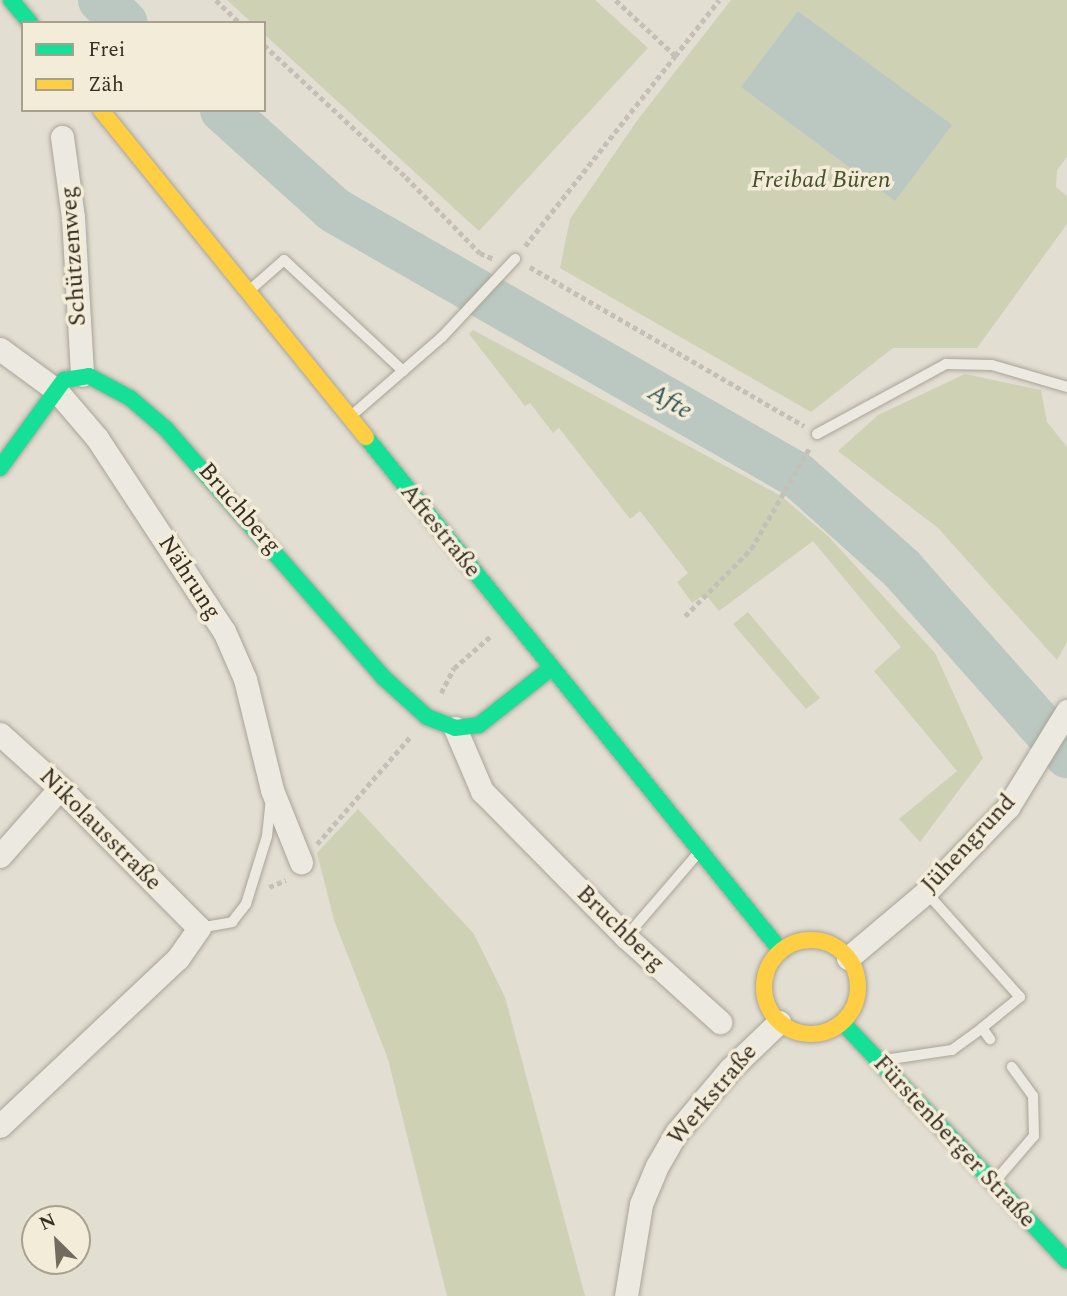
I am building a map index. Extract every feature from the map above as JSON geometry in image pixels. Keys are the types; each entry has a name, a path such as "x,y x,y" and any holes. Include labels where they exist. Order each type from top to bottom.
{"main road":[{"path":"11,0 28,21"},
{"name":"Aftestraße","path":"103,112 510,620 780,951"},
{"path":"0,468 56,390 68,377 82,375"},
{"name":"Bruchberg","path":"82,375 130,398 166,429 383,677 427,717 455,728"},
{"path":"455,728 479,725 495,716 550,669"},
{"path":"823,942 848,958 858,984 854,1005 842,1022 831,1030 804,1034 779,1022 771,1012 764,986 766,973 780,951 793,943 823,942"},
{"name":"Fürstenberger Straße","path":"842,1022 992,1185 1067,1261"}],"street":[{"name":"Schützenweg","path":"62,137 73,217 82,375"},
{"path":"0,349 56,390"},
{"name":"Nährung","path":"56,390 97,438 224,631 254,708 272,790 301,862"},
{"name":"Jühengrund","path":"848,958 926,892 1008,807 1067,711"},
{"name":"Bruchberg","path":"455,728 482,791 625,937 720,1022"},
{"name":"Nikolausstraße","path":"0,734 61,788 199,928"},
{"path":"0,856 61,788"},
{"path":"0,1126 178,958 199,928"},
{"name":"Werkstraße","path":"626,1296 636,1227 657,1166 686,1121 779,1022"}],"lane":[{"path":"248,292 284,260 403,371"},
{"path":"349,418 454,324 508,266"},
{"path":"817,434 946,364 992,365 1067,387"},
{"name":"Nährung","path":"199,928 232,922 254,884 267,836 272,790"},
{"path":"625,937 699,851"},
{"path":"879,1061 952,1050 1020,997 926,892"},
{"path":"982,1028 990,1040"},
{"path":"992,1185 1034,1136 1033,1096 1012,1067"}],"path":[{"path":"216,0 238,21"},
{"path":"615,0 675,56"},
{"path":"508,266 719,0"},
{"path":"266,47 406,177 480,253 817,434"},
{"path":"685,616 751,550 789,490 806,455"},
{"path":"427,717 454,668 510,620"},
{"path":"254,884 278,885 403,745"}],"green space":[{"path":"227,0 595,0 648,48 479,231 266,36 266,21 250,21"},
{"name":"Freibad Büren","path":"731,0 1067,0 1067,157 1057,170 1056,187 1067,196 1067,224 977,348 893,348 811,412 560,268 570,219 636,122"},
{"path":"473,330 781,496 829,537 935,653 983,758 920,842 899,819 957,771 874,671 901,647 813,541 719,611 705,594 692,603 677,582 688,573 640,511 630,519 559,428 553,433 530,403 525,406 469,334"},
{"path":"965,374 1041,390 1047,422 1067,447 1067,642 1057,660 938,528 838,451 878,415"},
{"path":"748,612 820,698 806,709 733,624"},
{"path":"358,809 474,934 505,997 585,1296 447,1296 388,1059 334,920 317,853"}],"shaded area":[{"path":"798,11 952,125 895,201 741,87"}],"waterway":[{"name":"Afte","path":"101,0 123,21"},
{"name":"Afte","path":"225,112 334,210 797,475 902,569 1067,755"}],"traffic: fast":[{"path":"11,0 28,21"},
{"path":"0,468 64,380 89,376 130,398 166,429 383,677 427,717 455,728 479,725 550,669"},
{"path":"366,437 781,951"},
{"path":"842,1022 1067,1261"}],"traffic: slow":[{"path":"103,112 366,437"},
{"path":"811,940 829,944 844,954 854,969 858,987 854,1005 844,1020 829,1030 811,1034 793,1030 778,1020 768,1005 764,987 768,969 778,954 793,944 811,940"}]}
